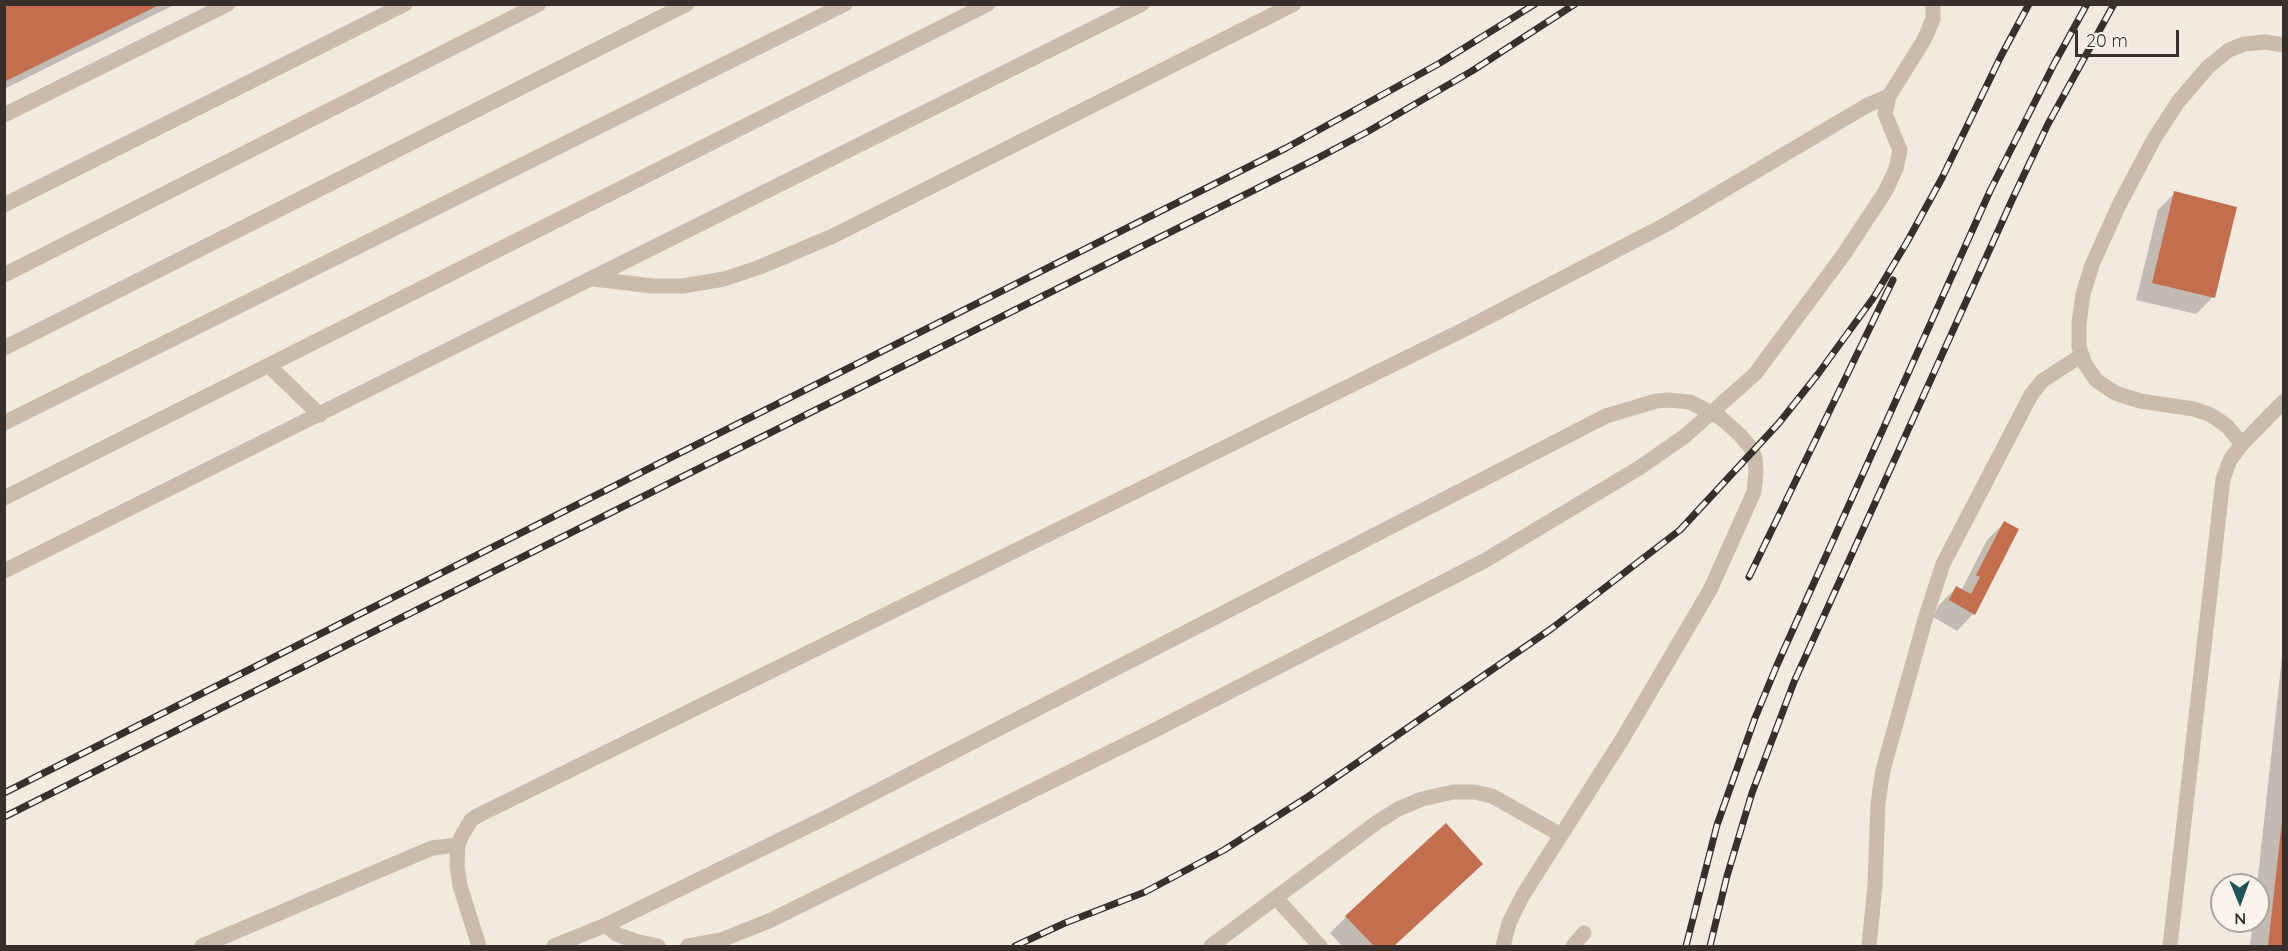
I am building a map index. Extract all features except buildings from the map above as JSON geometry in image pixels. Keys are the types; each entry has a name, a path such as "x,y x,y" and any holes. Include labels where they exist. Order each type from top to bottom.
{"lane":[{"path":"4,115 228,4"},
{"path":"4,205 405,4"},
{"path":"4,275 540,4"},
{"path":"4,348 687,4"},
{"path":"4,423 845,4"},
{"path":"4,498 988,4"},
{"path":"4,571 1142,4"},
{"path":"593,279 653,286 683,286 724,279 760,267 833,236 1294,4"},
{"path":"688,946 721,940 769,921 1157,729 1484,561 1639,468 1685,436 1755,374 1844,254 1886,192 1896,169 1900,150 1885,114 1889,96 1924,40 1933,19 1932,4"},
{"path":"2242,444 2227,426 2211,414 2194,409 2140,401 2115,393 2096,380 2085,364 2079,347 2079,324 2083,294 2089,275 2119,205 2154,139 2178,102 2208,67 2229,50 2244,44 2265,42 2283,45"},
{"path":"479,946 460,886 457,865 458,845 467,826 477,816 1466,329 1665,225 1866,106 1889,96"},
{"path":"1869,946 1875,885 1878,803 1883,770 1942,564 2031,395 2042,381 2082,355"},
{"path":"269,366 320,415"},
{"path":"554,946 606,925 829,816 1606,416 1656,401 1690,402 1712,413 1740,435 1751,448 1755,458 1756,472 1754,492 1710,590 1623,738 1523,895 1509,923 1503,946"},
{"path":"2170,946 2223,479 2230,460 2242,444 2283,401"},
{"path":"1211,946 1376,823 1398,810 1433,796 1453,792 1474,792 1492,796 1561,835"},
{"path":"202,946 432,848 458,845"},
{"path":"1276,898 1320,946"},
{"path":"606,925 625,938 657,946"},
{"path":"1573,946 1584,933"}],"railway":[{"path":"4,793 1286,148 1440,63 1535,4"},
{"path":"4,817 1316,159 1472,71 1575,4"},
{"path":"1015,946 1065,923 1145,892 1224,850 1309,796 1551,629 1680,530 1779,423 1874,297 1942,178 2029,4"},
{"path":"1686,946 1717,825 1755,718 1777,665 1990,191 2087,4"},
{"path":"1710,946 1727,876 1752,793 1794,682 2012,200 2048,124 2114,4"},
{"path":"1749,577 1893,280"}]}
